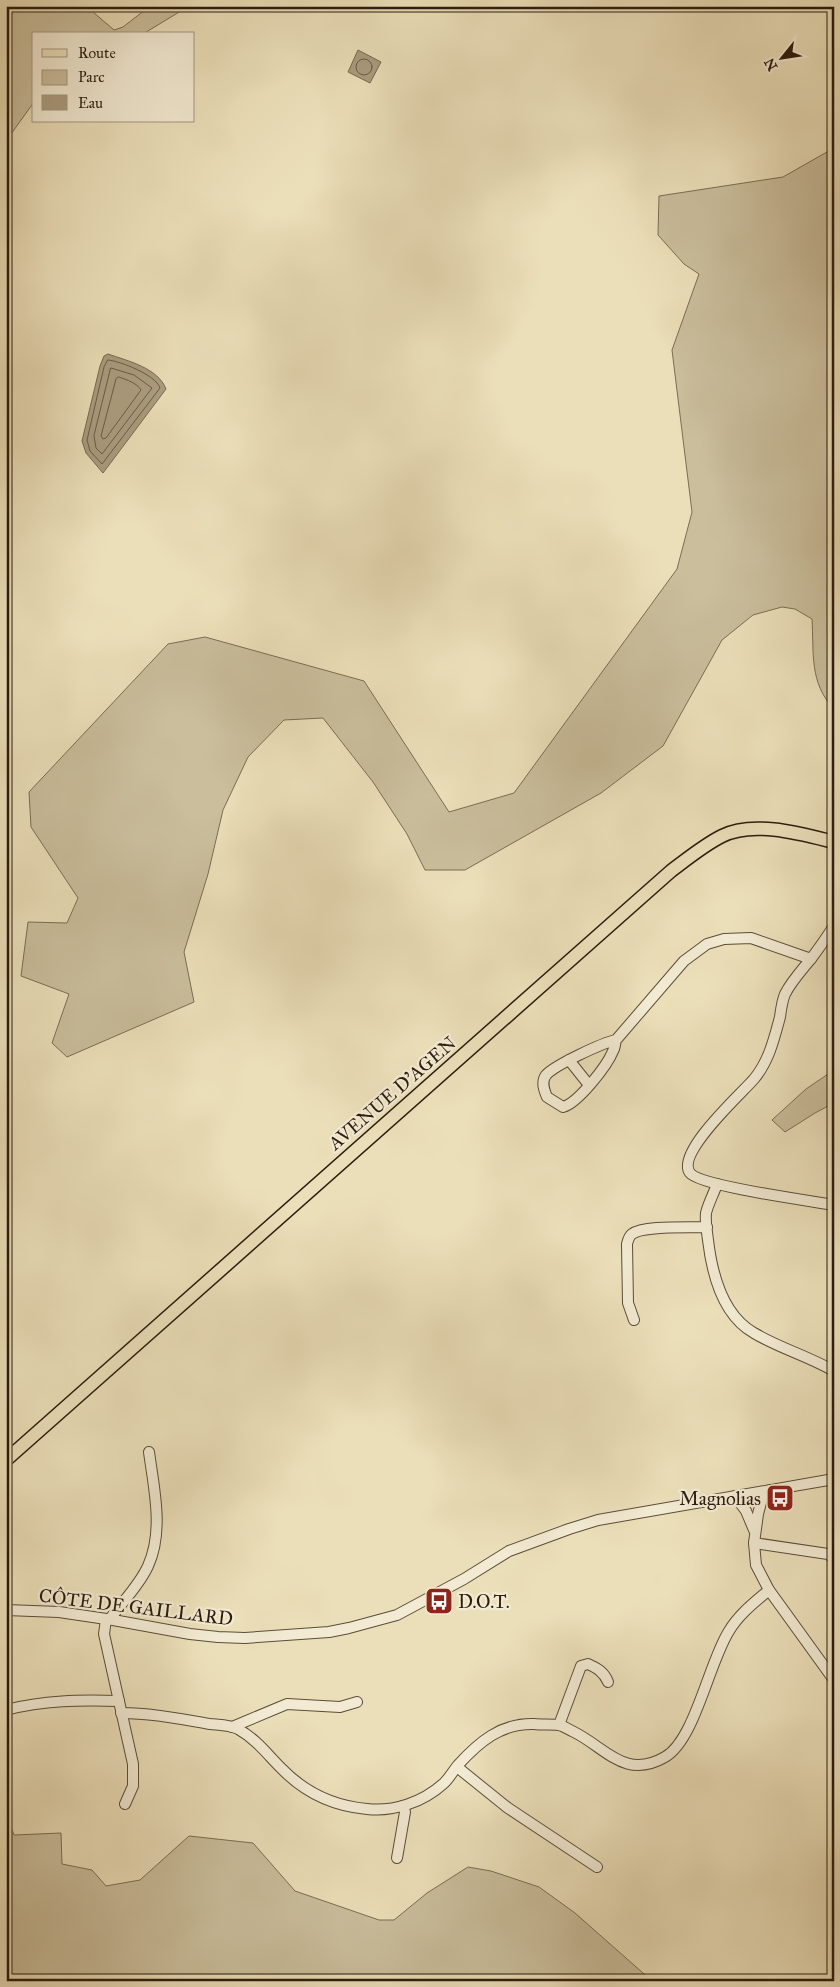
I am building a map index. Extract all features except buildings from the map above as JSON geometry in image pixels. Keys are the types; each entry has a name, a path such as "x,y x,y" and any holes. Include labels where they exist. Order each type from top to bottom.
{"main road":[{"name":"AVENUE D'AGEN","path":"6,1460 689,857 723,835 744,830 774,830 834,842"}],"street":[{"path":"834,926 785,994 772,1046 765,1064 755,1078 715,1120 692,1151 688,1164 690,1173 717,1184 834,1205"},
{"path":"616,1040 606,1042 569,1060 546,1075 543,1086 547,1097 556,1105 563,1107 575,1100 608,1060 614,1050 616,1040 684,962 707,944 724,939 751,938 811,958"},
{"path":"569,1060 589,1085"},
{"path":"717,1184 706,1214 710,1256 715,1278 724,1300 742,1325 753,1333 834,1370"},
{"path":"634,1320 628,1303 627,1244 629,1237 643,1229 707,1227"},
{"path":"125,1804 133,1786 133,1764 104,1634 108,1619 138,1583 149,1565 156,1539 157,1509 149,1452"},
{"name":"CÔTE DE GAILLARD","path":"6,1610 59,1612 190,1634 227,1637 299,1635 349,1628 397,1615 464,1580 510,1551 598,1520 834,1479"},
{"path":"770,1490 760,1505 755,1539 756,1565 769,1590 834,1680"},
{"path":"735,1496 746,1511 755,1539"},
{"path":"755,1539 828,1554 834,1559"},
{"path":"121,1713 151,1714 238,1729 263,1747 281,1768 299,1784 321,1798 368,1810 391,1809 429,1795 444,1783 476,1745 493,1734 524,1724 559,1725 585,1738 615,1760 632,1766 650,1764 666,1756 679,1745 688,1730 711,1668 729,1630 748,1608 769,1590"},
{"path":"559,1725 581,1666 588,1664 599,1670 605,1674 608,1682"},
{"path":"6,1710 30,1703 118,1700"},
{"path":"232,1727 287,1704 340,1707 357,1702"},
{"path":"457,1767 508,1808 597,1867"},
{"path":"397,1858 405,1812 402,1806"}],"green space":[{"path":"6,6 86,6 114,30 123,27 150,6 189,6 146,32 32,32 32,105 6,141"},
{"path":"834,148 834,709 820,689 814,667 812,619 795,609 782,607 753,615 722,640 663,746 601,793 465,870 425,870 407,834 373,782 323,718 284,720 248,757 223,810 208,874 184,952 194,1002 67,1057 52,1043 69,994 21,976 28,922 67,923 78,898 31,827 29,792 168,644 205,637 364,681 449,812 514,793 677,569 692,512 672,350 699,274 684,264 658,235 659,196 783,177"},
{"path":"834,1070 834,1103 785,1132 772,1120 806,1089"},
{"path":"6,1819 8,1819 14,1835 61,1833 62,1864 92,1870 106,1886 140,1880 189,1836 253,1843 295,1891 379,1920 394,1920 427,1893 468,1867 491,1871 539,1887 575,1913 652,1981 6,1981"}],"water":[{"path":"358,50 381,62 370,83 348,72"},
{"path":"108,354 142,366 156,376 166,389 103,473 86,453 82,441 100,366 104,356"}],"place":[{"name":"Magnolias","path":"780,1498"},
{"name":"D.O.T.","path":"439,1601"}]}
